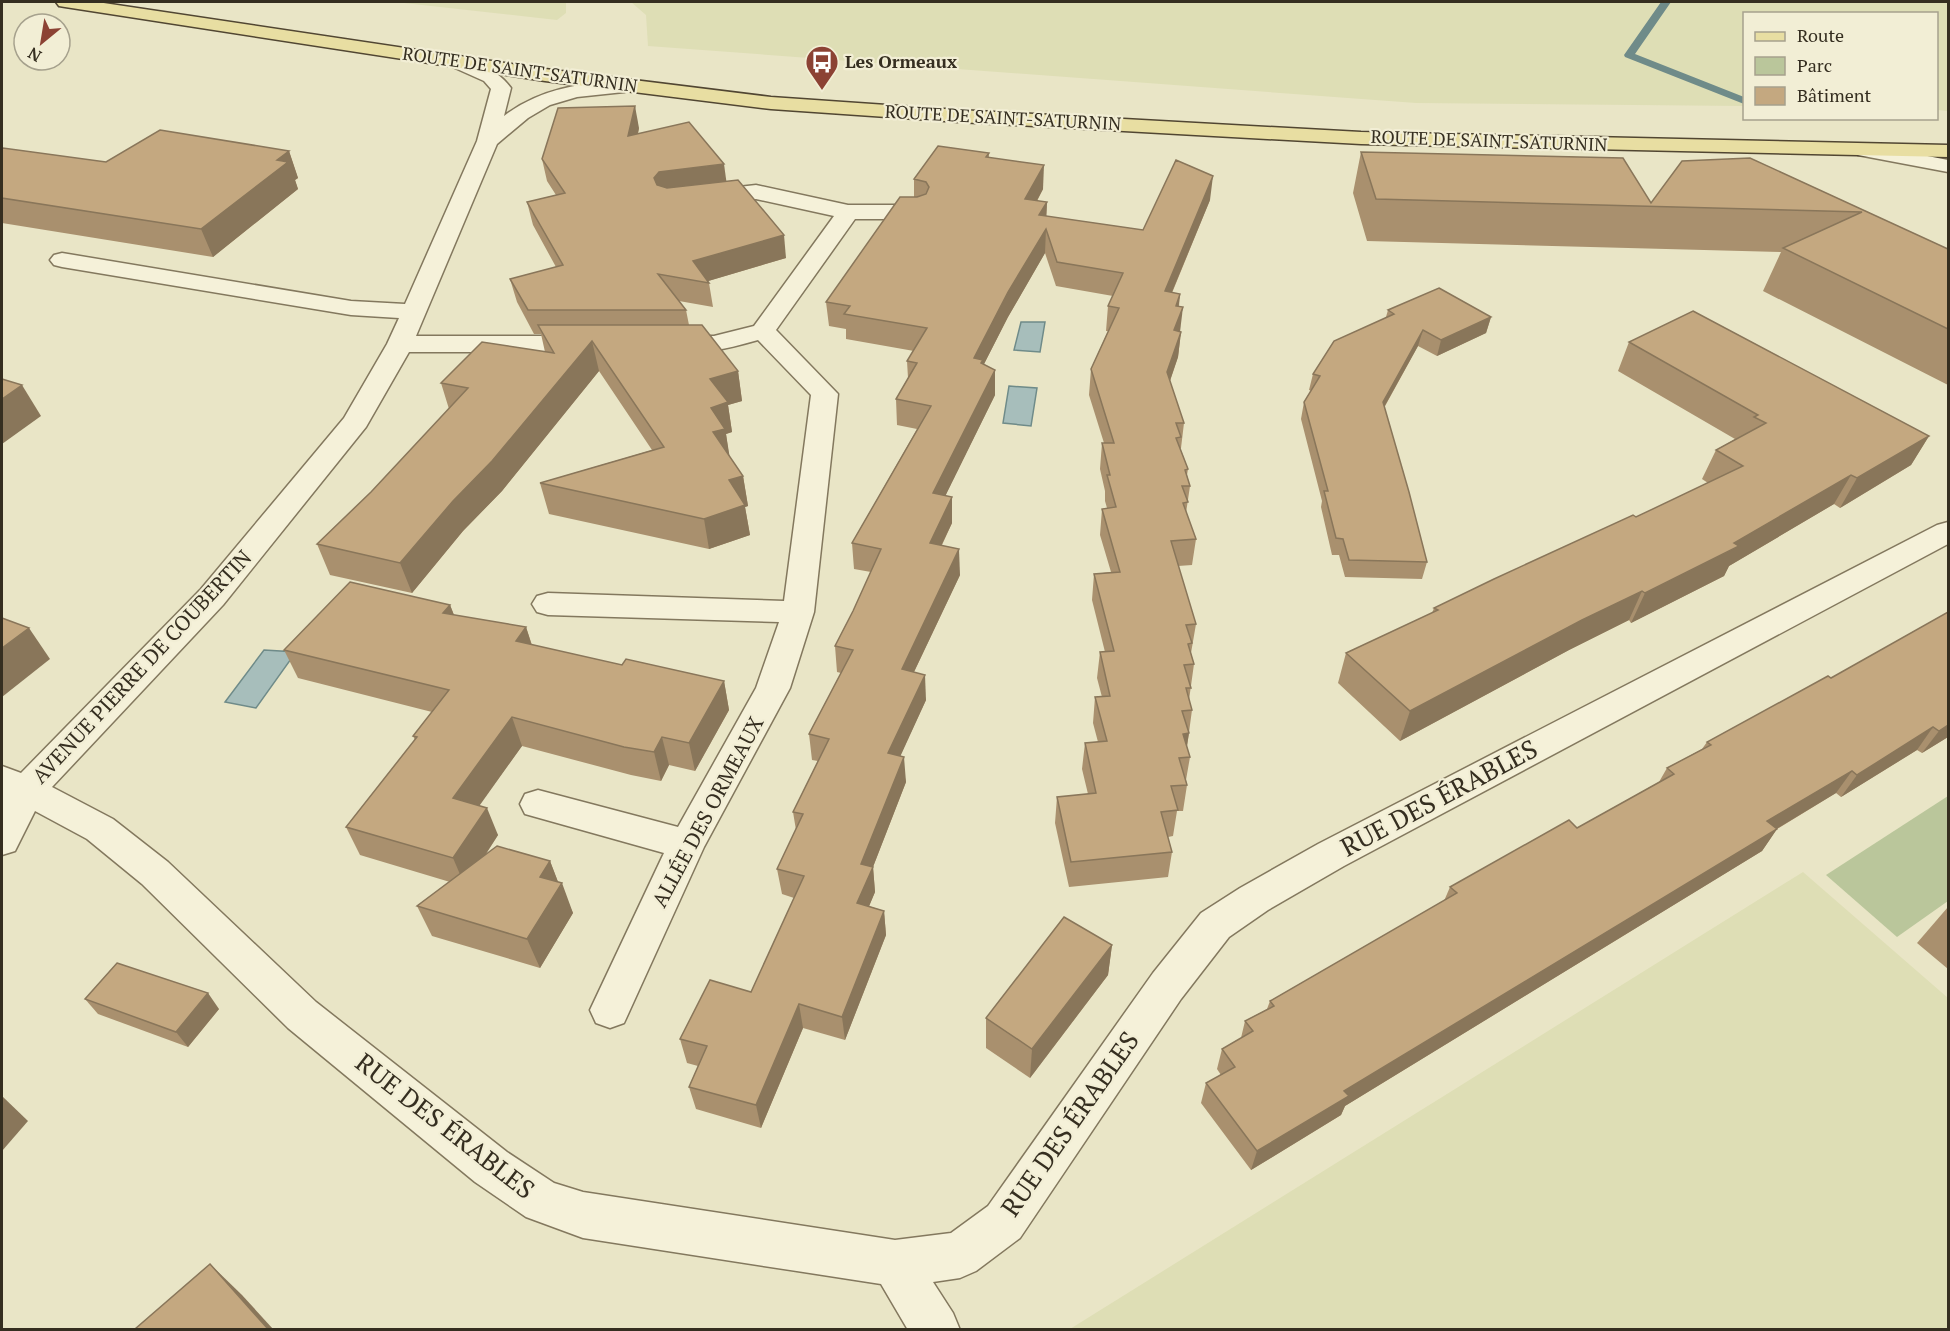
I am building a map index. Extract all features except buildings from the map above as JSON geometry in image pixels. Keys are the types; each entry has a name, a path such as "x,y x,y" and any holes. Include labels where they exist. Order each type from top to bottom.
{"main road":[{"name":"ROUTE DE SAINT-SATURNIN","path":"65,2 624,86 771,103 1237,132 1468,141 1948,151"},
{"name":"ROUTE DE SAINT-SATURNIN","path":"144,2 625,71 822,91 1103,110 1414,127 1948,138"}],"street":[{"name":"AVENUE PIERRE DE COUBERTIN","path":"2,840 10,791 212,597 356,421 400,344 488,141 501,88 491,77 453,60"},
{"name":"AVENUE PIERRE DE COUBERTIN","path":"488,141 513,119 546,100 567,94 624,86"},
{"path":"1866,150 1948,166"},
{"path":"682,201 756,192 848,212 917,212"},
{"path":"645,344 716,344 763,331 848,212"},
{"path":"62,260 351,308 414,312"},
{"name":"ALLÉE DES ORMEAUX","path":"610,1010 687,844 773,688 798,612 825,394 763,331"},
{"path":"400,344 610,344"},
{"name":"RUE DES ÉRABLES","path":"10,791 100,829 156,873 302,1015 491,1167 542,1201 583,1215 895,1263 960,1255 1004,1222 1167,986 1215,925 1254,898 1331,855 1948,532"},
{"path":"548,604 798,612"},
{"path":"538,804 687,844"},
{"path":"895,1263 936,1329"}],"green space":[{"path":"395,2 566,2 566,13 557,20"},
{"path":"631,2 1948,2 1948,111 1938,110 1938,12 1743,12 1743,106 1416,103 648,46 646,15"},
{"path":"1948,796 1948,901 1897,937 1826,875"},
{"path":"1803,872 1948,998 1948,1329 1070,1329"}],"water":[{"path":"1021,322 1045,322 1040,352 1014,350"},
{"path":"1009,386 1037,388 1031,426 1003,423"},
{"path":"264,650 296,652 256,708 225,702"}],"waterway":[{"path":"1666,2 1629,55 1743,101"}],"place":[{"name":"Les Ormeaux","path":"822,91"}]}
